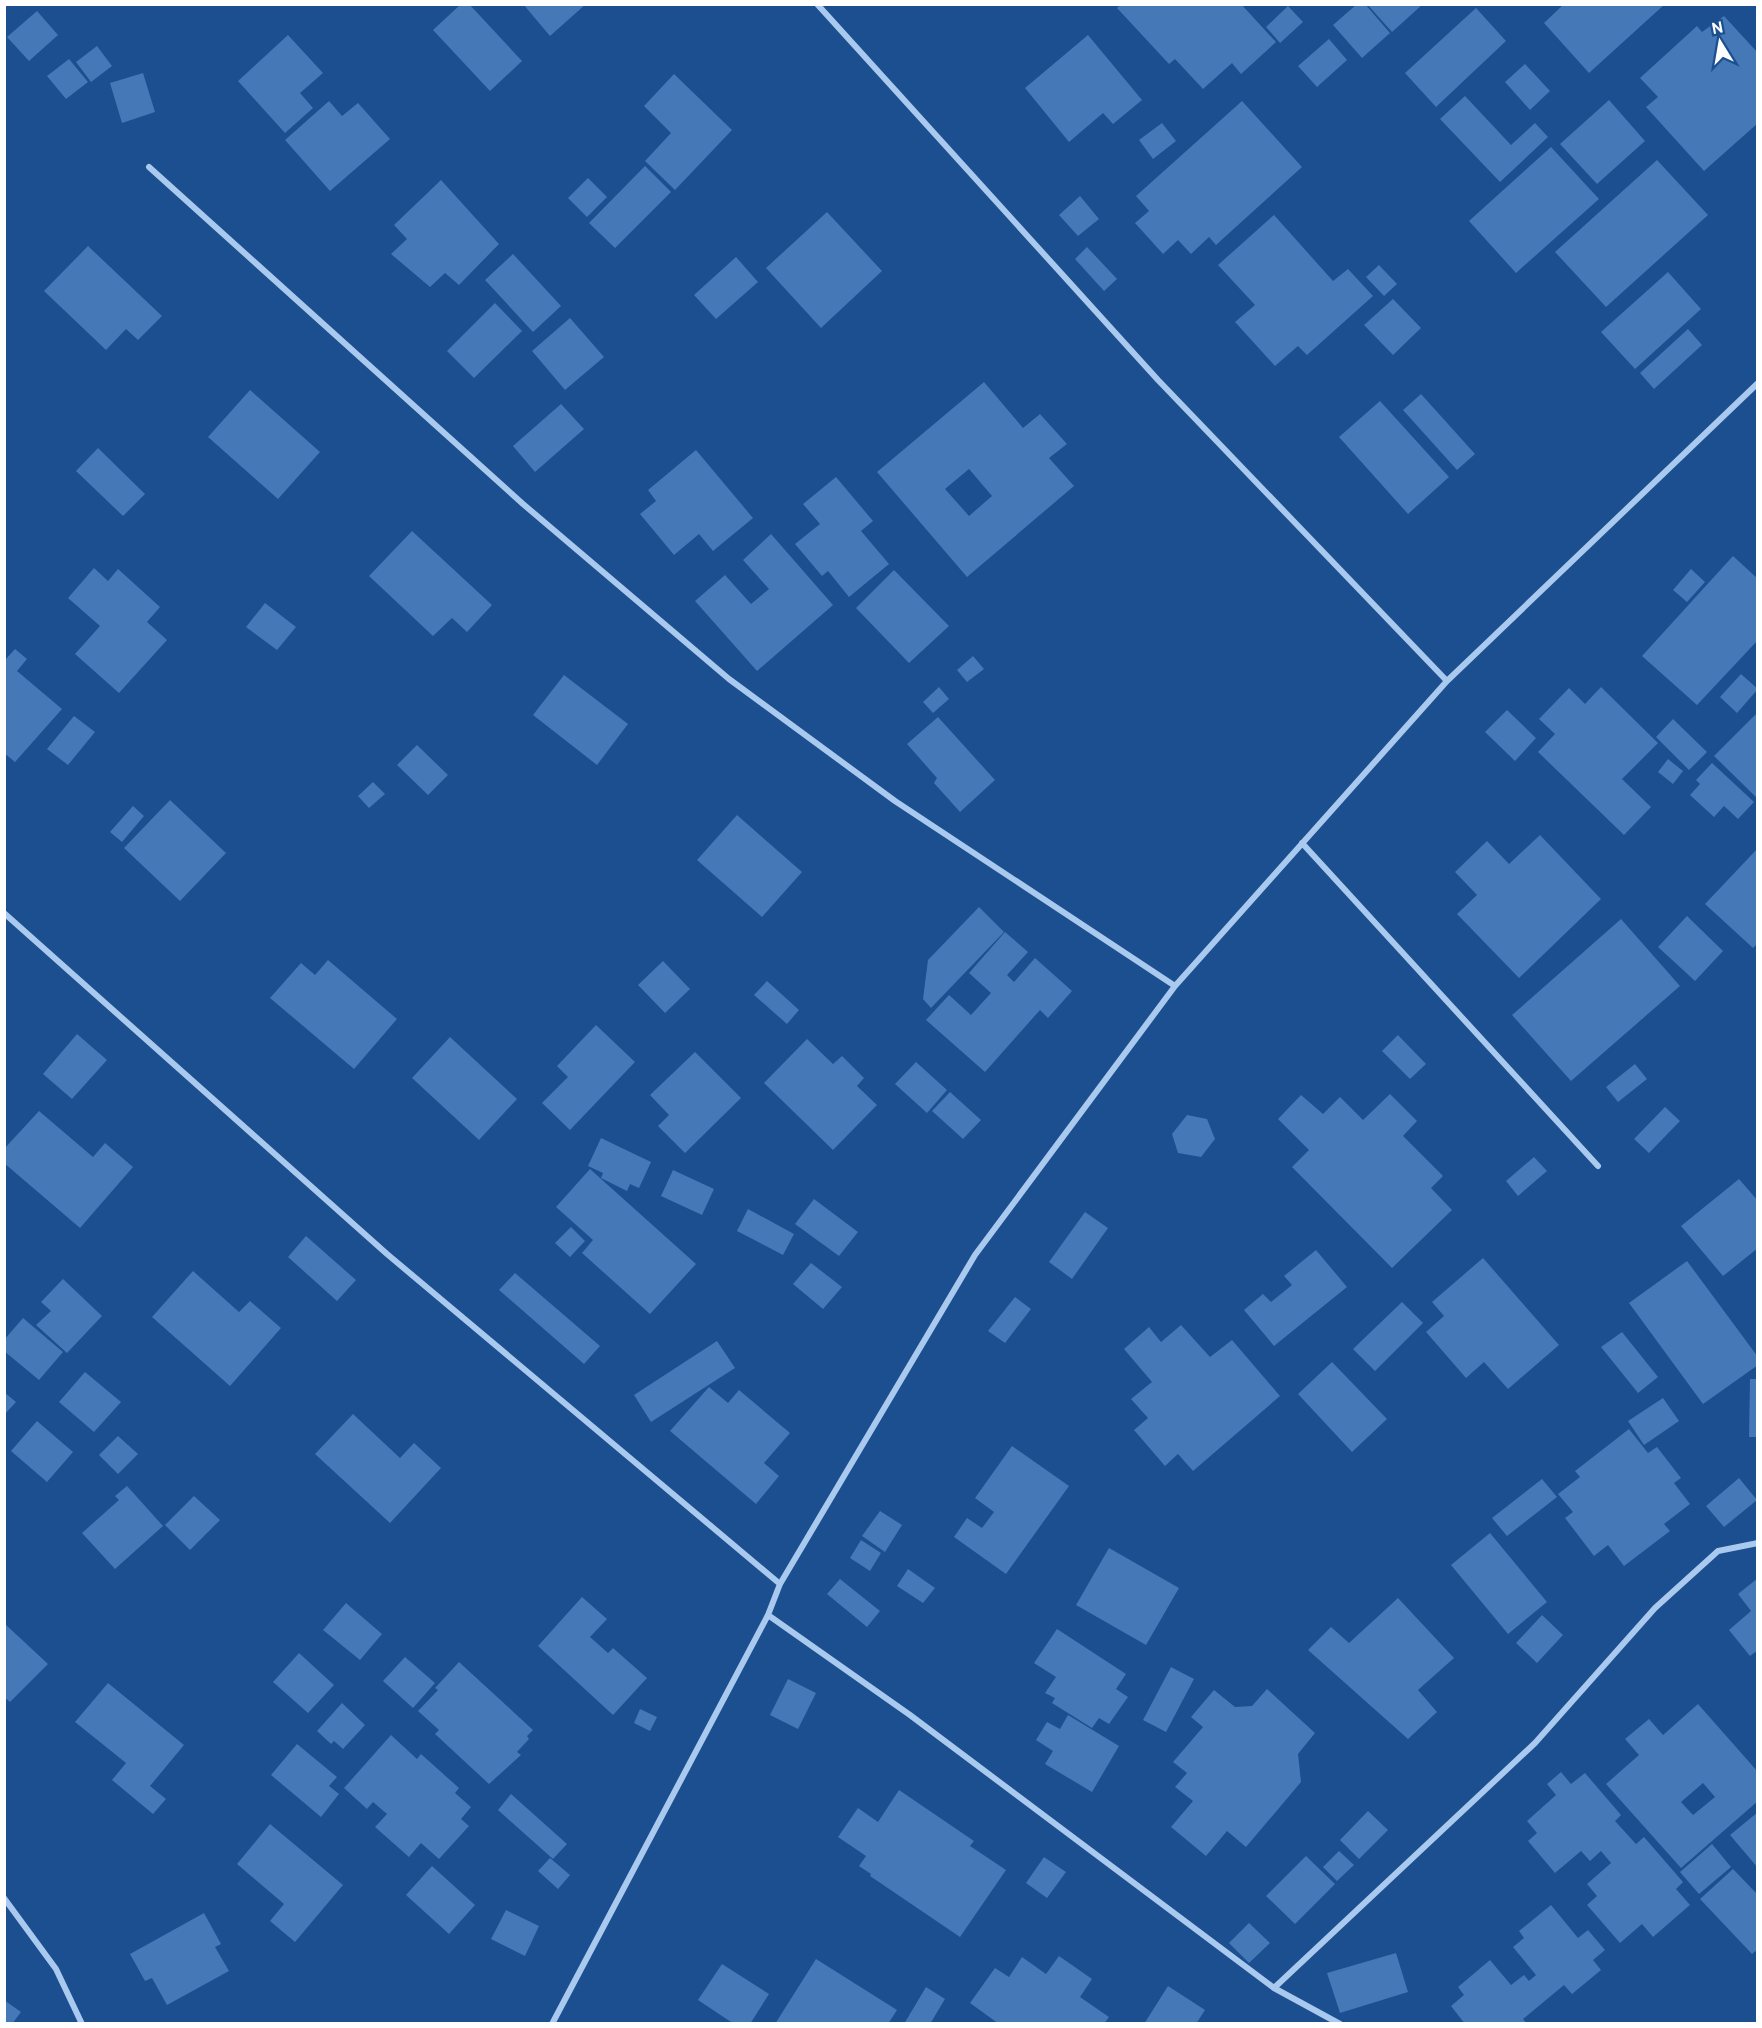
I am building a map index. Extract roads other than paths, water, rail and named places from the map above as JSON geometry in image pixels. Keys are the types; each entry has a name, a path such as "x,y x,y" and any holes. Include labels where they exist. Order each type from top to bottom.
{"street":[{"path":"817,4 1158,380 1448,681"},
{"path":"149,167 523,504 729,679 895,801 1175,986"},
{"path":"552,2024 768,1615 780,1584 975,1255 1175,986 1302,843 1448,681 1758,383"},
{"path":"1302,843 1598,1166"},
{"path":"4,913 387,1254 780,1584"},
{"path":"1274,1988 1534,1743 1655,1608 1718,1551 1758,1543"},
{"path":"768,1615 910,1715 1274,1988 1340,2024"},
{"path":"4,1898 56,1969 82,2024"}]}
